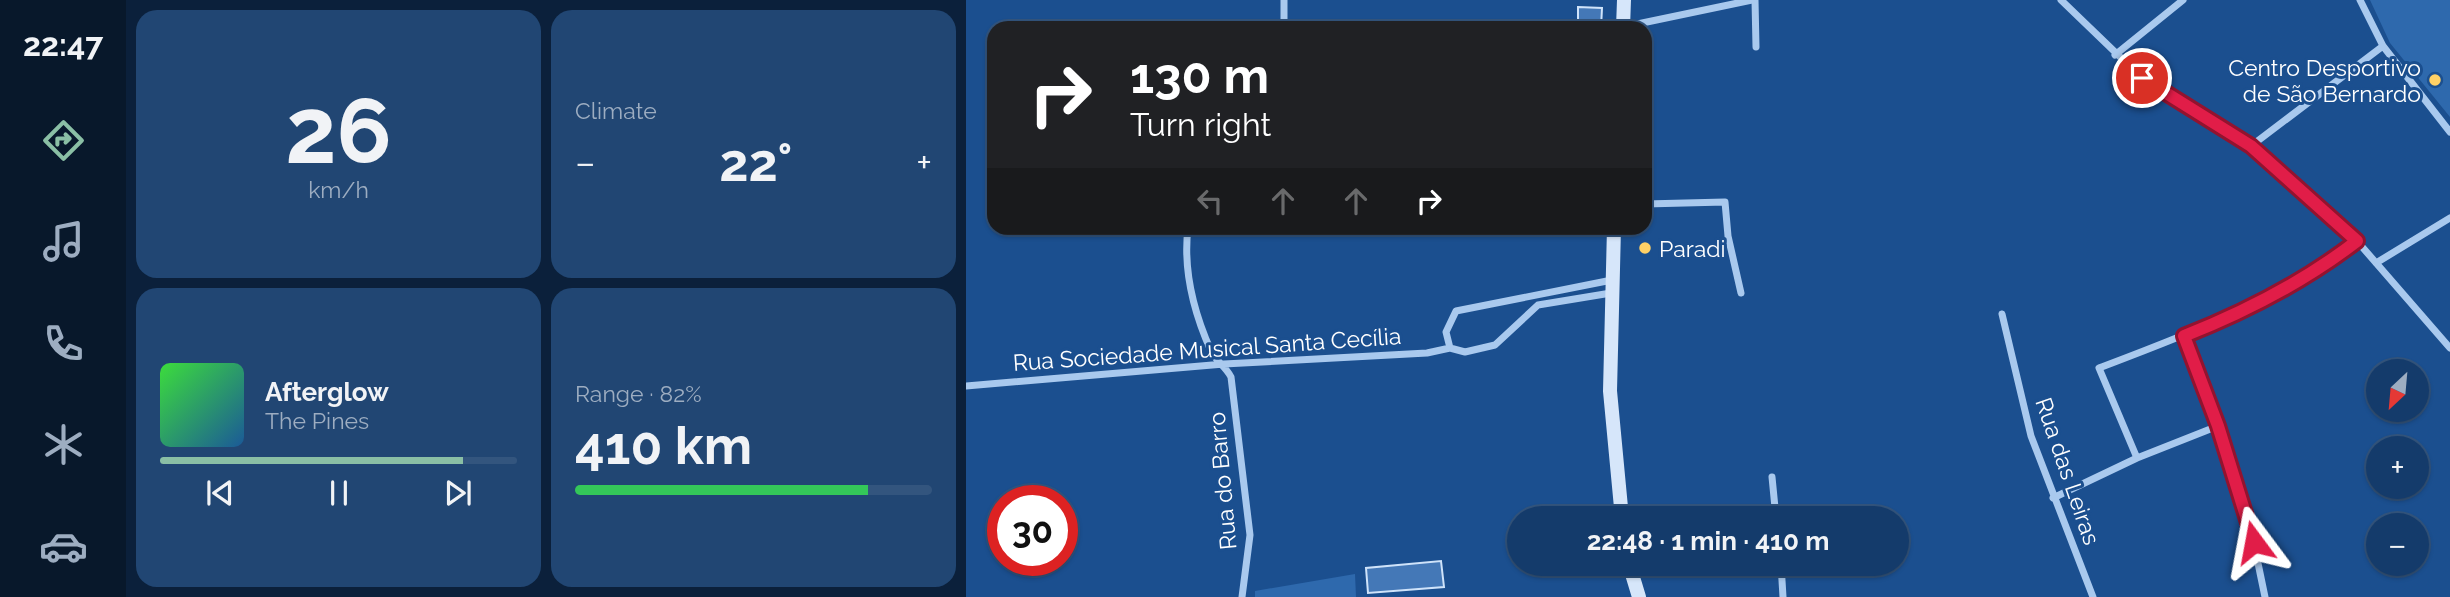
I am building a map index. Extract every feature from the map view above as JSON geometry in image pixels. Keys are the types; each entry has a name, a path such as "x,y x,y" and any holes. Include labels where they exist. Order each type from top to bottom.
{"main road":[{"path":"1623,21 1624,0"},
{"path":"1614,235 1610,391 1621,506"},
{"path":"1633,576 1639,597"}],"street":[{"path":"1284,0 1284,21"},
{"path":"1652,21 1754,0 1756,47"},
{"path":"2062,0 2115,55 2142,78 2251,146 2357,241 2450,348"},
{"path":"2115,55 2183,0"},
{"path":"2360,0 2383,46 2450,132"},
{"path":"2251,146 2383,46"},
{"path":"1652,204 1725,202 1728,236 1741,293"},
{"path":"2376,263 2450,218"},
{"name":"Rua do Barro","path":"1188,235 1188,280 1212,355 1224,364 1231,377 1250,535 1242,597"},
{"path":"2137,458 2099,368 2226,320 2327,264 2357,241"},
{"path":"1450,348 1446,332 1456,312 1612,287"},
{"name":"Rua Sociedade Musical Santa Cecília","path":"966,386 1224,364 1427,353 1450,348 1465,352 1495,345 1538,305 1612,287"},
{"name":"Rua das Leiras","path":"2002,314 2031,436 2092,597"},
{"path":"2184,336 2248,515 2265,597"},
{"path":"2053,498 2137,458 2218,426"},
{"path":"1772,477 1775,506"},
{"path":"1782,576 1783,597"}],"shaded area":[{"name":"Centro Desportivo de São Bernardo","path":"2370,0 2450,0 2450,117 2390,43"},
{"path":"1355,574 1356,597 1255,597 1255,591"}],"building":[{"path":"1578,7 1602,8 1601,21 1578,21"},
{"path":"1441,561 1444,587 1368,593 1366,568"}],"place":[{"name":"Centro Desportivo de São Bernardo","path":"2435,80"},
{"name":"Paradi","path":"1645,248"}],"route":[{"path":"2142,78 2251,146 2357,241 2327,264 2226,320 2184,336 2218,426 2248,515 2254,542"}]}
